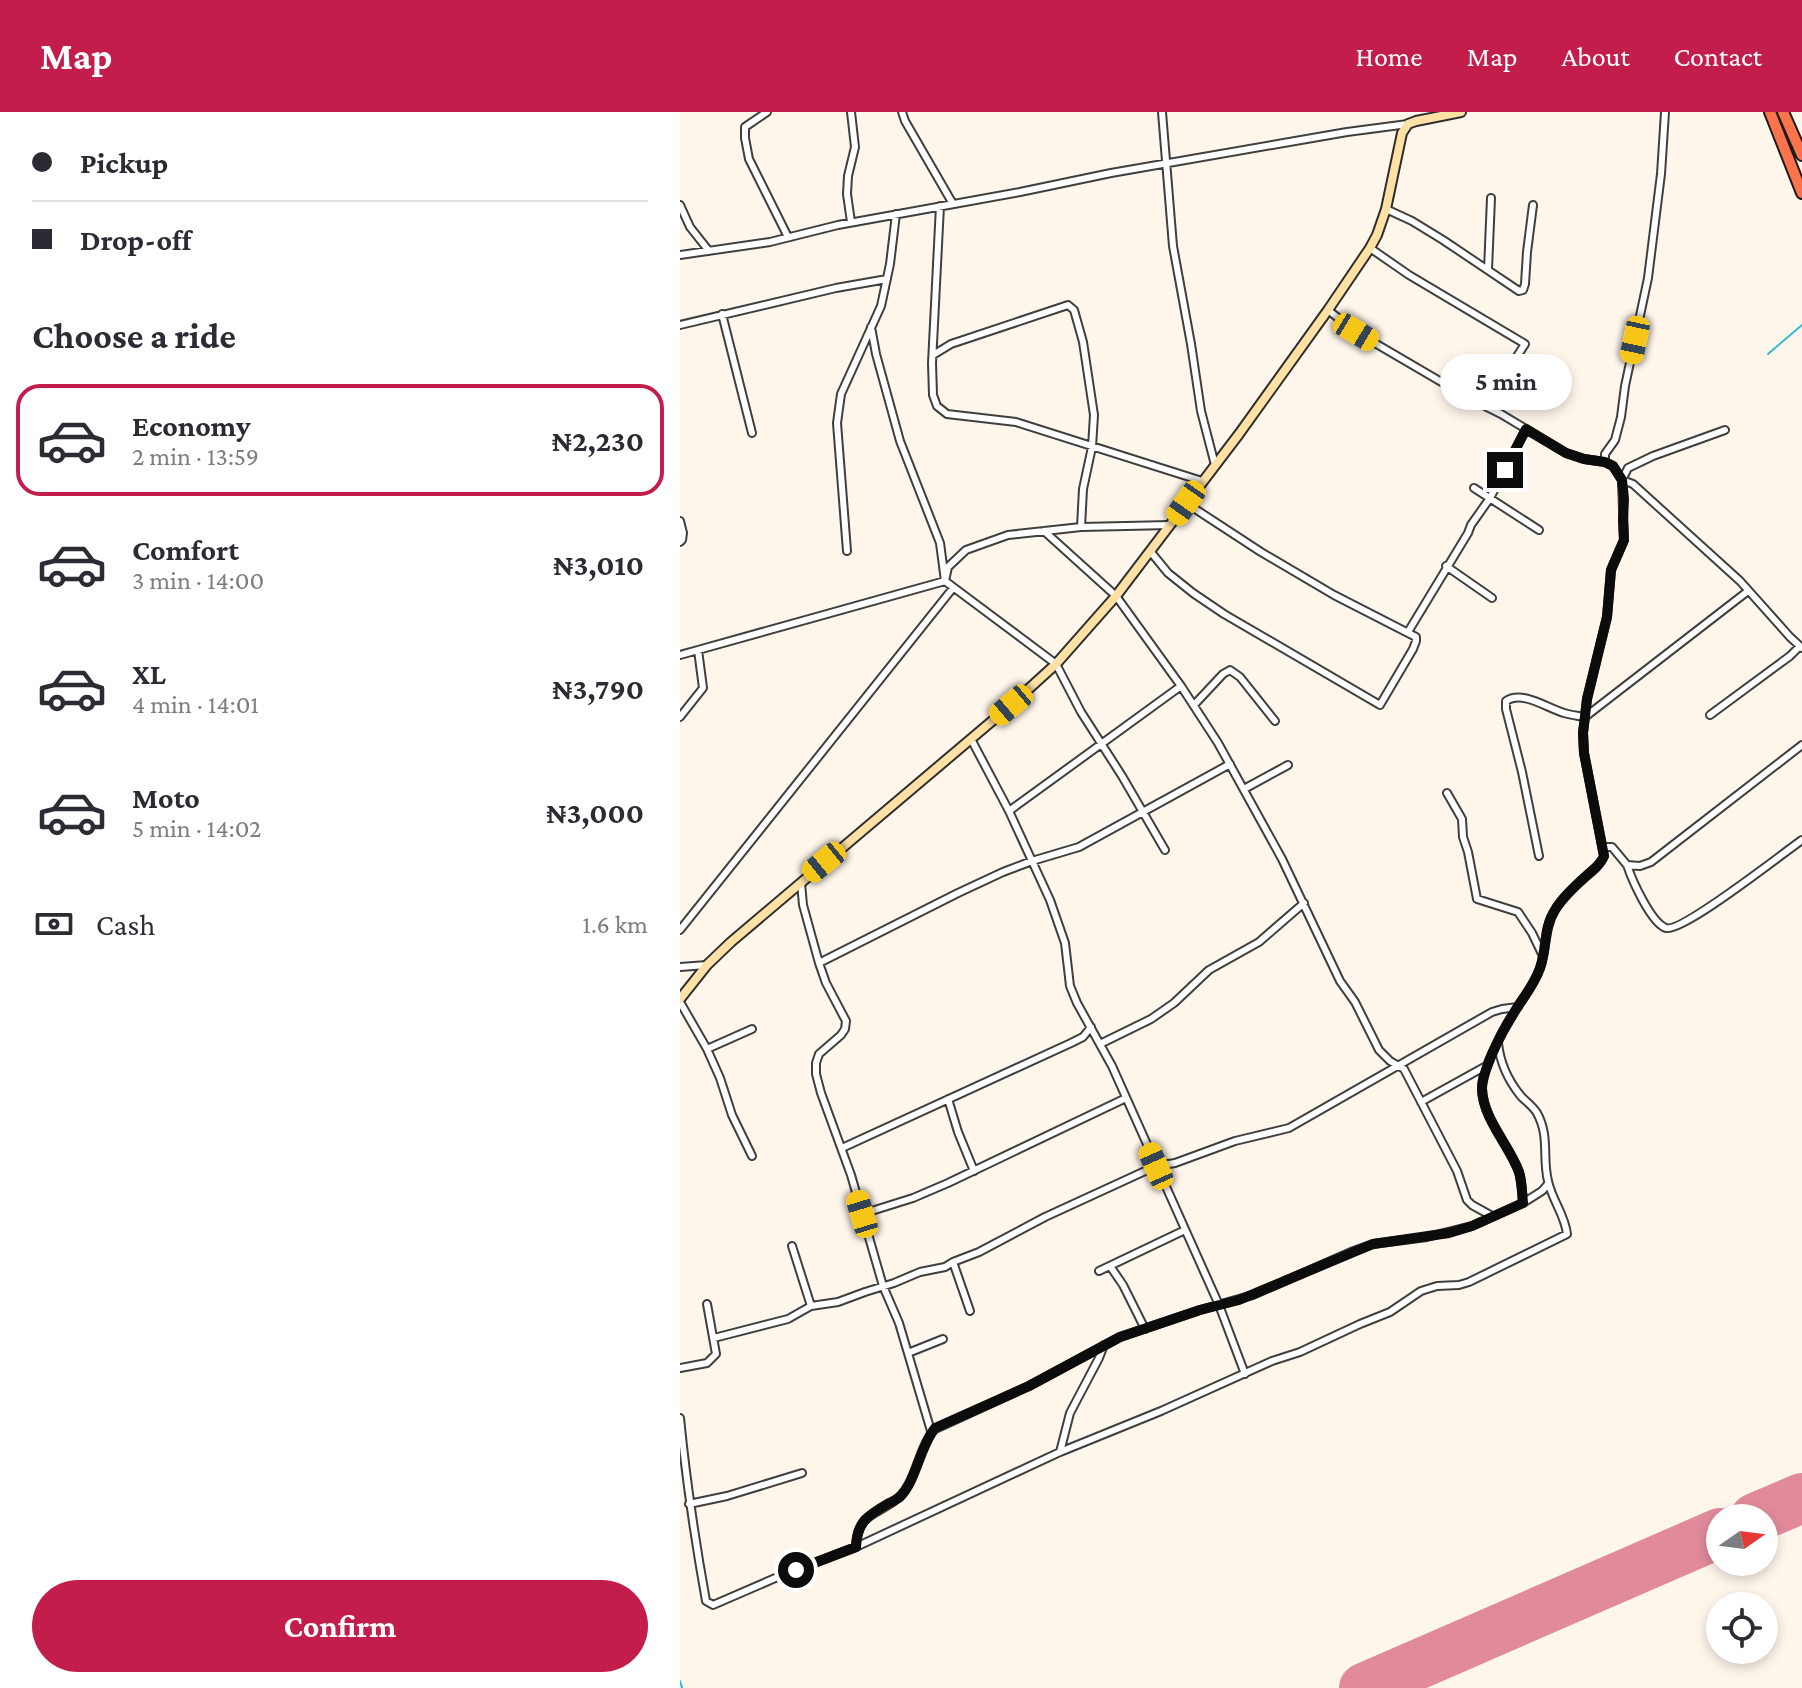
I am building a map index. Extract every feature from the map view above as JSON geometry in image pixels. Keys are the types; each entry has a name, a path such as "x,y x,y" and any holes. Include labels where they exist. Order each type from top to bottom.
{"highway":[{"path":"1770,112 1802,193"},
{"path":"1783,112 1802,155"}],"main road":[{"path":"680,1000 707,965 800,881 894,805 1056,664 1116,596 1215,465 1370,248 1386,209 1402,133 1408,124 1461,112"}],"street":[{"path":"767,112 745,127 745,138 749,159 788,237"},
{"path":"851,112 855,147 847,194 851,222"},
{"path":"902,112 953,204"},
{"path":"1162,112 1173,246 1201,411 1215,465"},
{"path":"1605,462 1605,454 1615,440 1621,417 1648,278 1665,112"},
{"path":"680,255 770,242 851,222 1167,163 1408,124"},
{"path":"1488,270 1491,198"},
{"path":"680,205 690,227 709,251"},
{"path":"1386,209 1412,221 1519,291 1525,284 1533,205"},
{"path":"940,206 933,355 933,395 937,406 947,414 1016,422 1202,481"},
{"path":"847,551 837,423 841,394 881,306 896,214"},
{"path":"1370,248 1409,275 1525,344 1485,406"},
{"path":"680,325 887,279"},
{"path":"933,355 951,344 1068,305 1074,310 1083,342 1094,415 1081,527"},
{"path":"1328,310 1356,332 1566,453 1613,466 1622,480 1624,540 1611,570 1607,617 1587,699 1583,733 1603,861 1555,909 1546,929 1540,969 1486,1066 1482,1085 1482,1095 1490,1117 1520,1174 1523,1203"},
{"path":"722,314 752,433"},
{"path":"871,327 900,441 940,543 945,581 1056,664 1081,712 1165,850"},
{"path":"1408,632 1490,498 1526,429"},
{"path":"1622,480 1628,468 1640,462 1725,430"},
{"path":"1622,480 1633,484 1723,565 1801,647 1710,715"},
{"path":"1474,488 1539,530"},
{"path":"1150,551 1168,573 1203,600 1380,705 1416,637 1322,588 1186,503"},
{"path":"680,521 683,533 680,542"},
{"path":"945,581 948,567 966,550 1008,535 1081,527 1170,525"},
{"path":"1044,531 1116,596 1194,705 1282,859 1340,981 1355,1002 1379,1050 1404,1069 1457,1171 1467,1200 1492,1216"},
{"path":"1446,566 1492,598"},
{"path":"680,654 945,581"},
{"path":"680,930 953,588"},
{"path":"1539,856 1506,701 1512,697 1523,698 1565,714 1585,717 1748,591"},
{"path":"680,717 703,688 698,650"},
{"path":"1194,705 1230,670 1240,677 1275,721"},
{"path":"1009,811 1181,686"},
{"path":"971,739 1050,900 1065,943 1070,986 1126,1098 1219,1305 1245,1374"},
{"path":"1627,865 1640,866 1651,862 1802,745"},
{"path":"819,963 958,893 1032,861 1079,847 1230,764"},
{"path":"1244,789 1288,765"},
{"path":"1447,793 1462,819 1477,899 1518,912 1543,956"},
{"path":"1603,847 1612,847 1627,865 1649,911 1669,929 1723,899 1802,840"},
{"path":"800,881 803,905 819,963 846,1021 841,1035 819,1054 816,1074 842,1148 883,1286 899,1323 931,1431 1029,1386 1120,1337 1253,1295 1373,1244 1449,1233 1472,1226 1523,1203 1548,1184"},
{"path":"1100,1044 1151,1019 1174,1003 1209,970 1259,942 1304,903"},
{"path":"680,967 707,965"},
{"path":"680,1000 707,1049 732,1115 752,1156"},
{"path":"714,1338 788,1319 811,1306 838,1302 920,1272 945,1267 1156,1166 1289,1128 1492,1012 1518,1007"},
{"path":"842,1148 1071,1043 1083,1037 1091,1027"},
{"path":"707,1049 752,1029"},
{"path":"680,1418 689,1504 706,1601 713,1605 856,1547 1060,1452 1390,1312 1421,1291 1469,1282 1567,1234 1562,1214 1548,1184 1545,1135 1536,1111 1518,1093 1510,1079 1500,1058 1498,1043"},
{"path":"1421,1102 1486,1066"},
{"path":"862,1214 913,1198 1126,1098"},
{"path":"948,1099 974,1171"},
{"path":"1099,1271 1185,1230"},
{"path":"792,1246 811,1306"},
{"path":"953,1262 970,1311"},
{"path":"1110,1266 1145,1329"},
{"path":"680,1368 707,1363 716,1354 707,1304"},
{"path":"908,1353 943,1339"},
{"path":"1060,1452 1070,1413 1104,1345"},
{"path":"856,1547 857,1532 867,1517 899,1497 907,1486 935,1428"},
{"path":"689,1504 802,1473"}],"waterway":[{"path":"1768,354 1802,325"},
{"path":"680,1681 682,1688"}],"runway":[{"path":"1778,1508 1802,1498"},
{"path":"1364,1688 1706,1539"}],"route":[{"path":"796,1570 856,1547 857,1532 867,1517 899,1497 907,1486 935,1428 1029,1386 1120,1337 1253,1295 1373,1244 1449,1233 1523,1203 1520,1174 1490,1117 1482,1095 1482,1085 1486,1066 1540,969 1546,929 1555,909 1603,861 1583,733 1587,699 1607,617 1611,570 1624,540 1624,499 1622,480 1613,466 1566,453 1526,429 1505,470"}]}
